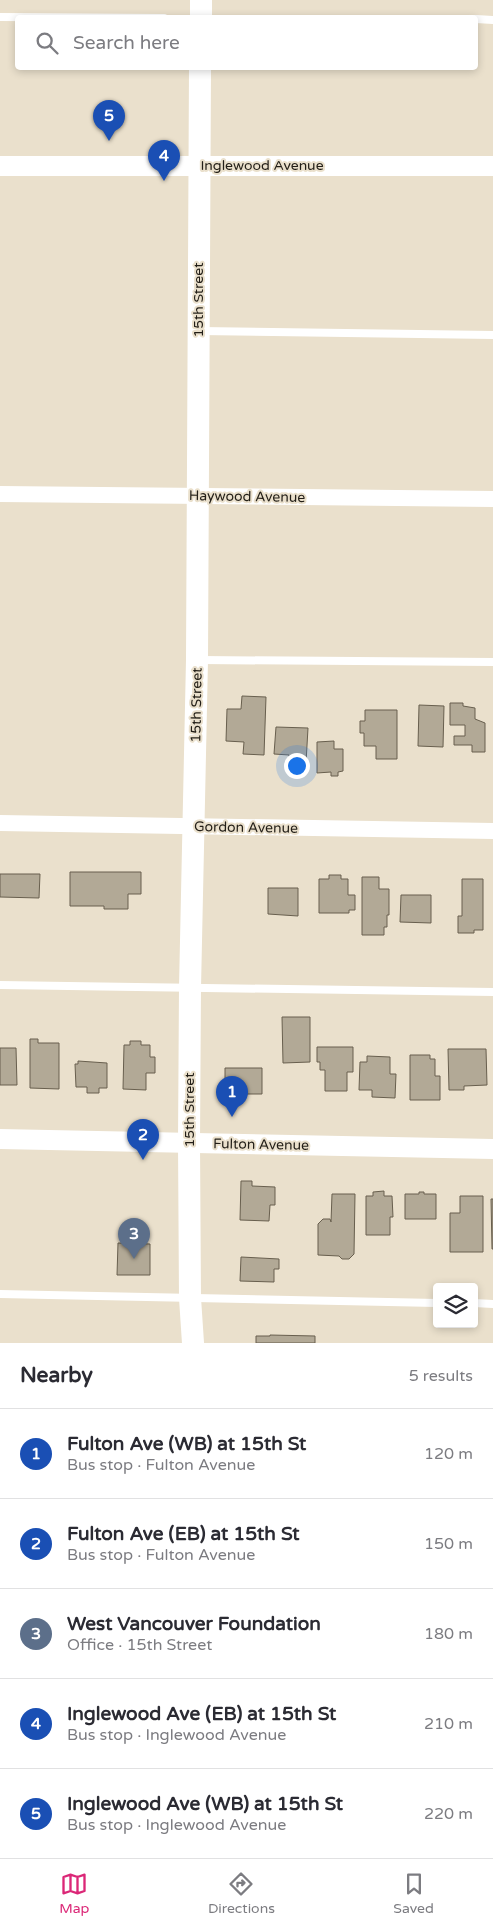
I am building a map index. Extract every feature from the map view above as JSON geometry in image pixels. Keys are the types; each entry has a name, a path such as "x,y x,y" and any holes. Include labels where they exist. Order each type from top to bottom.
{"main road":[{"path":"201,0 201,15"},
{"name":"15th Street","path":"193,1343 190,1298 189,1143 190,988 197,660 200,70"}],"street":[{"name":"Inglewood Avenue","path":"0,166 493,166"},
{"name":"Haywood Avenue","path":"0,494 493,499"},
{"name":"Gordon Avenue","path":"0,823 493,831"},
{"name":"Fulton Avenue","path":"0,1139 493,1149"}],"lane":[{"path":"0,17 15,17"},
{"path":"478,20 493,20"},
{"path":"198,330 493,336"},
{"path":"197,660 493,662"},
{"path":"0,985 493,992"},
{"path":"0,1294 433,1303"},
{"path":"478,1303 493,1304"}],"building":[{"path":"242,696 266,697 264,755 243,754 244,742 226,741 227,709 241,709"},
{"path":"450,703 463,703 463,706 475,708 475,719 485,723 485,752 472,752 472,745 454,745 454,736 465,736 465,725 450,725"},
{"path":"419,705 444,706 443,747 418,746"},
{"path":"365,710 397,710 397,759 376,759 376,746 364,746 364,733 360,733 360,721 365,721"},
{"path":"276,727 308,728 306,763 289,762 289,755 274,754"},
{"path":"334,741 334,749 343,749 343,771 338,772 338,776 331,776 331,772 317,773 317,742"},
{"path":"70,872 141,872 141,894 128,894 128,909 104,909 104,906 70,906"},
{"path":"0,874 40,874 39,898 0,897"},
{"path":"329,875 341,875 341,879 348,879 348,895 355,895 355,910 349,910 349,913 319,913 319,879 329,879"},
{"path":"362,877 379,877 379,889 389,889 389,915 387,915 387,927 384,927 384,935 362,935"},
{"path":"462,879 483,879 483,930 474,930 474,933 458,933 458,916 462,916"},
{"path":"268,888 298,888 298,916 268,914"},
{"path":"401,895 431,895 431,923 400,922"},
{"path":"282,1017 310,1017 310,1062 283,1063"},
{"path":"30,1039 38,1039 38,1043 59,1043 59,1089 30,1088"},
{"path":"130,1041 141,1041 141,1045 150,1045 150,1057 155,1057 155,1073 146,1073 146,1090 123,1089 124,1045 130,1045"},
{"path":"317,1047 353,1047 353,1072 347,1072 347,1091 325,1091 325,1070 320,1070 320,1062 317,1062"},
{"path":"0,1048 16,1048 17,1085 0,1085"},
{"path":"448,1049 486,1049 487,1085 464,1086 464,1090 449,1090"},
{"path":"410,1055 430,1055 430,1059 435,1059 435,1076 440,1076 440,1100 410,1100"},
{"path":"367,1056 390,1057 390,1074 396,1074 395,1098 372,1097 372,1090 359,1090 360,1062 367,1062"},
{"path":"78,1061 107,1063 107,1088 99,1088 99,1093 87,1093 87,1087 76,1087 75,1064 78,1064"},
{"path":"225,1068 262,1068 262,1094 244,1094 244,1099 235,1099 235,1096 225,1096"},
{"path":"241,1181 252,1181 252,1186 275,1187 275,1205 270,1205 269,1221 240,1220"},
{"path":"384,1191 384,1196 392,1196 393,1217 390,1217 390,1235 366,1235 366,1196 373,1196 373,1192"},
{"path":"419,1192 436,1194 436,1219 405,1219 405,1194 419,1194"},
{"path":"332,1194 355,1194 354,1254 349,1259 342,1259 339,1256 318,1255 318,1224 323,1219 330,1219 331,1222"},
{"path":"460,1196 483,1196 483,1252 450,1252 450,1213 460,1213"},
{"path":"491,1199 493,1199 493,1249 492,1249"},
{"path":"118,1243 150,1244 150,1275 117,1275"},
{"path":"241,1257 279,1259 279,1269 274,1269 274,1282 240,1281"},
{"path":"256,1336 315,1336 315,1343 256,1343"}],"place":[{"name":"Inglewood Ave (WB) at 15th St","path":"109,141"},
{"name":"Inglewood Ave (EB) at 15th St","path":"164,181"},
{"name":"Fulton Ave (WB) at 15th St","path":"232,1117"},
{"name":"Fulton Ave (EB) at 15th St","path":"143,1160"},
{"name":"West Vancouver Foundation","path":"134,1259"}]}
